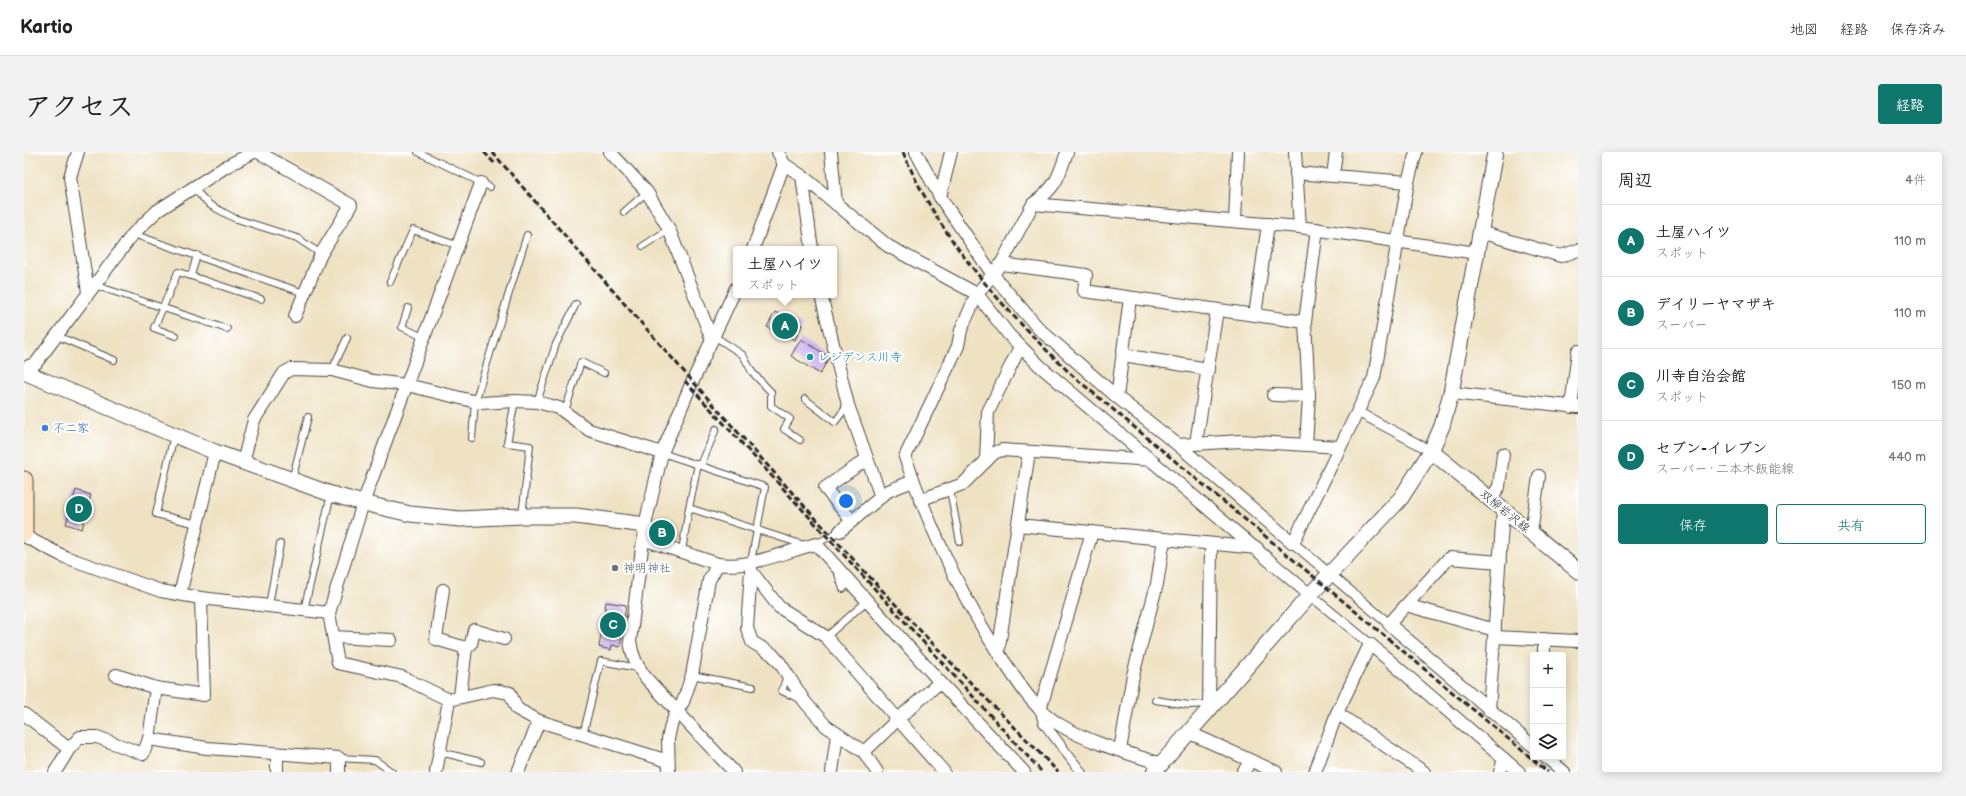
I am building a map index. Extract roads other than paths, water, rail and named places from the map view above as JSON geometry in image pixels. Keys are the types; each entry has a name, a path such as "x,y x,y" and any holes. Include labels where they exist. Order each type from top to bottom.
{"main road":[{"path":"24,480 24,527"}],"street":[{"path":"78,152 70,177 91,288"},
{"path":"24,368 36,363 55,335 133,234 157,211 227,166 254,152"},
{"path":"258,152 351,205 321,254 295,316"},
{"path":"610,152 647,192 670,229 713,338"},
{"path":"778,152 784,164 802,176 888,246 977,294 1020,347 1040,366 1257,548 1519,772"},
{"path":"832,152 836,204"},
{"path":"916,152 940,197 993,274 1040,329 1117,397 1178,445 1530,743"},
{"path":"940,197 951,152"},
{"path":"1067,152 1058,180 1047,194 1033,204 1001,264 977,294 961,330 958,346 905,457 920,500 951,569 998,652 1028,697 1040,710 1060,724 1088,738 1120,750 1158,768 1190,733 1209,706 1310,594 1401,498 1431,451 1442,426 1451,393 1495,152"},
{"path":"1235,221 1238,152"},
{"path":"1295,152 1300,227"},
{"path":"1333,176 1336,152"},
{"path":"1293,543 1374,378 1397,241 1408,182 1416,152"},
{"path":"754,246 784,164"},
{"path":"1296,173 1408,182"},
{"path":"802,176 812,246"},
{"path":"486,185 459,246 423,337 407,385 363,503 330,613 338,663 402,677 454,698 493,690 510,693 517,709 539,720 668,766 668,740 677,711 683,702 692,674 709,580 718,564"},
{"path":"1033,204 1300,227 1477,253"},
{"path":"1255,315 1268,224"},
{"path":"1306,445 1308,396 1305,322 1317,229"},
{"path":"1480,232 1578,260"},
{"path":"1561,256 1578,250"},
{"path":"1001,264 1086,275 1084,291 1305,322"},
{"path":"733,295 662,453 644,532 630,641 631,654 638,668 734,772"},
{"path":"822,298 848,405 881,497"},
{"path":"1117,397 1130,298"},
{"path":"1196,443 1217,310"},
{"path":"986,461 988,412 1020,347"},
{"path":"1451,393 1575,407 1578,351"},
{"path":"1123,355 1208,369"},
{"path":"243,462 254,420 284,372 291,369 332,370 373,381 407,385 474,402 537,402 564,411 589,430 662,453"},
{"path":"24,372 215,452 331,494 410,514 460,519 522,516 576,516 644,532 682,552 728,566 751,567 811,545 851,581 940,682 1024,772"},
{"path":"1273,395 1308,396"},
{"path":"1358,412 1431,451"},
{"path":"1178,445 1241,440 1340,447"},
{"path":"920,500 963,484 994,453 1002,450 1152,460"},
{"name":"双柳岩沢線","path":"1431,451 1578,571"},
{"path":"180,594 215,452"},
{"path":"998,652 1029,452"},
{"path":"1490,499 1499,488 1502,454"},
{"path":"852,521 825,488 867,459"},
{"path":"1532,533 1538,476"},
{"path":"840,531 888,491 914,481"},
{"path":"1490,710 1504,510"},
{"path":"1018,525 1257,548"},
{"path":"24,527 65,557 160,591 201,598 330,613"},
{"path":"1081,772 1043,722 1040,710 1092,532"},
{"path":"1120,750 1133,675 1157,584 1164,539"},
{"path":"1209,706 1211,544"},
{"path":"1389,624 1449,558 1500,562"},
{"path":"751,567 779,607 826,637 944,772"},
{"path":"751,567 748,628 752,642 772,654 788,675 805,702 826,726 864,752 877,772"},
{"path":"443,590 436,639 466,648"},
{"path":"116,675 156,688 204,695 201,598"},
{"path":"1406,605 1495,634 1578,641"},
{"path":"436,772 466,648 471,644 474,630 504,639"},
{"path":"334,637 391,640"},
{"path":"1544,639 1544,652"},
{"path":"1315,772 1338,713 1370,644"},
{"path":"864,752 898,719 940,682"},
{"path":"56,772 69,749 80,737 97,737 143,754 149,739 156,688"},
{"path":"1338,713 1424,772"},
{"path":"24,714 69,749"},
{"path":"518,772 539,720"},
{"path":"1190,733 1276,772"},
{"path":"832,772 838,734"},
{"path":"149,739 207,748 339,758 339,772"},
{"path":"277,754 277,772"},
{"path":"1500,772 1504,759"},
{"path":"1550,760 1564,772"},
{"path":"1243,772 1251,761"}],"lane":[{"path":"418,152 486,185"},
{"path":"193,188 210,205 234,218 297,238 321,254"},
{"path":"624,212 647,192"},
{"path":"643,246 670,229"},
{"path":"390,282 413,230 459,246"},
{"path":"133,234 304,293"},
{"path":"472,438 474,402 527,235"},
{"path":"191,276 197,255"},
{"path":"176,336 154,328 178,272 261,300"},
{"path":"91,288 164,307 227,329"},
{"path":"537,402 556,344 576,304"},
{"path":"408,308 402,327 423,337"},
{"path":"55,335 114,360"},
{"path":"332,370 347,338"},
{"path":"713,338 743,355 752,372 771,392 771,406 790,420 784,429 800,440"},
{"path":"564,411 581,362 604,373"},
{"path":"805,399 835,422 848,405"},
{"path":"515,401 507,443 530,446 522,516"},
{"path":"292,480 308,417"},
{"path":"682,552 689,508 699,464 716,429"},
{"path":"174,435 156,514 197,524"},
{"path":"662,453 765,487 751,567"},
{"path":"950,490 960,542"},
{"path":"304,610 331,494"},
{"path":"689,508 757,530 811,545 840,531"},
{"path":"269,605 280,544"},
{"path":"826,637 868,600"},
{"path":"583,735 601,661 638,668"},
{"path":"692,674 753,686"},
{"path":"1154,700 1209,706"},
{"path":"440,752 481,762"},
{"path":"339,758 375,760 392,772"}],"railway":[{"path":"484,152 495,164"},
{"path":"492,152 767,465 880,588 1058,772"},
{"path":"903,152 918,184 936,215 976,273 1023,326 1073,376 1548,772"},
{"path":"685,381 1042,772"}],"place":[{"name":"土屋ハイツ","path":"785,326"},
{"name":"レジデンス川寺","path":"810,357"},
{"name":"不二家","path":"45,428"},
{"name":"セブン-イレブン","path":"79,509"},
{"name":"デイリーヤマザキ","path":"662,533"},
{"name":"神明神社","path":"615,568"},
{"name":"川寺自治会館","path":"613,625"}]}
